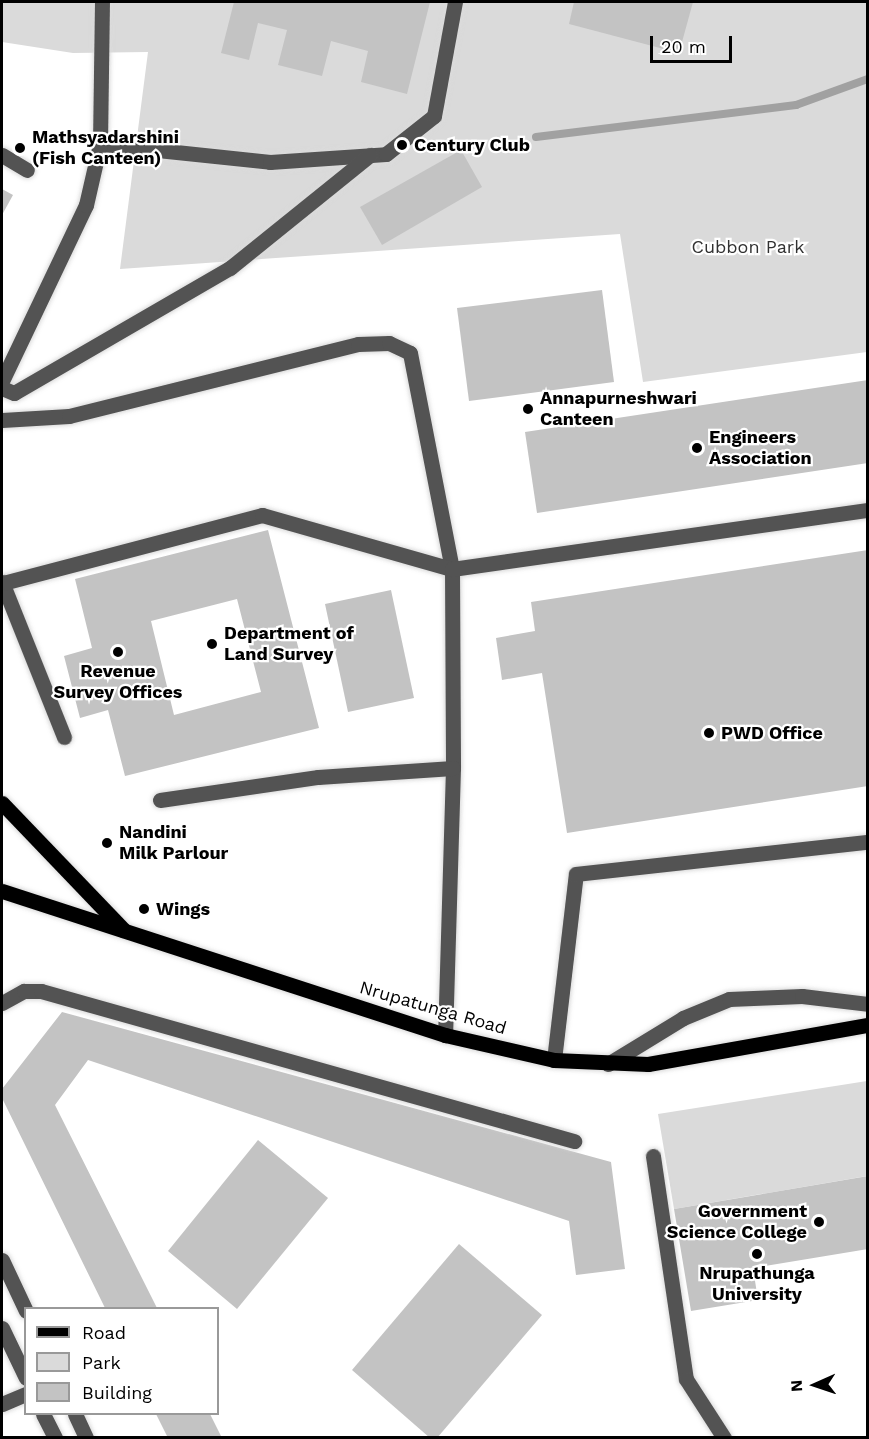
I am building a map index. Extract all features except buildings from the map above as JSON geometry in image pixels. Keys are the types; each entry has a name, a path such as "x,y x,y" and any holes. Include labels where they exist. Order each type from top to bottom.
{"main road":[{"path":"2,803 126,932"},
{"name":"Nrupatunga Road","path":"2,891 445,1035 554,1060 648,1064 867,1025"}],"street":[{"path":"2,381 86,205 100,144 102,2"},
{"path":"100,144 270,162 386,154 434,116 455,2"},
{"path":"2,155 27,170"},
{"path":"2,388 14,393 230,268 370,155"},
{"path":"2,420 69,416 357,344 389,343 410,353 452,569 453,768 445,1035"},
{"path":"64,737 2,582 262,515 452,569 867,510"},
{"path":"160,800 318,777 453,768"},
{"path":"554,1060 576,874 867,842"},
{"path":"2,1003 24,991 41,991 574,1141"},
{"path":"608,1064 683,1018 729,999 802,996 867,1004"},
{"path":"653,1156 686,1379 724,1437"},
{"path":"2,1260 24,1307"},
{"path":"2,1328 24,1374"},
{"path":"2,1404 24,1395"},
{"path":"44,1415 55,1437"},
{"path":"76,1415 86,1437"}],"green space":[{"name":"Century Club","path":"2,2 867,2 867,352 643,382 620,234 120,269 148,52 73,53 2,42"},
{"path":"867,1081 867,1176 674,1209 658,1114"}],"waterway":[{"path":"536,137 796,105 868,79"}],"place":[{"name":"Century Club","path":"402,145"},
{"name":"Mathsyadarshini (Fish Canteen)","path":"20,148"},
{"name":"Annapurneshwari Canteen","path":"528,409"},
{"name":"Engineers Association","path":"697,448"},
{"name":"Department of Land Survey","path":"212,644"},
{"name":"Revenue Survey Offices","path":"118,652"},
{"name":"PWD Office","path":"709,733"},
{"name":"Nandini Milk Parlour","path":"107,843"},
{"name":"Wings","path":"144,909"},
{"name":"Government Science College","path":"819,1222"},
{"name":"Nrupathunga University","path":"757,1254"}],"park label":[{"name":"Cubbon Park","path":"748,247"}]}
